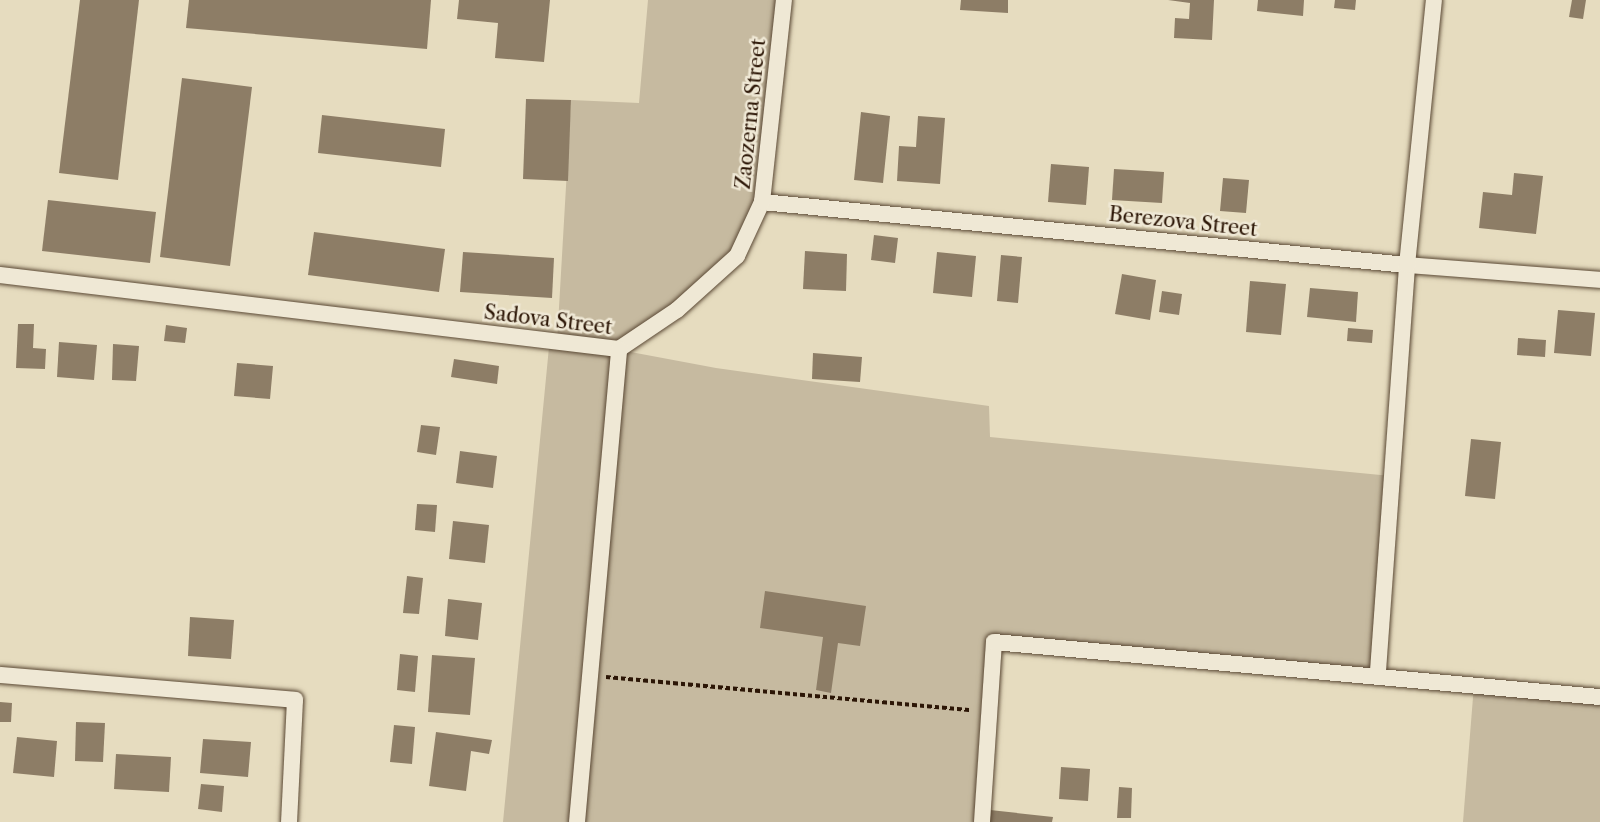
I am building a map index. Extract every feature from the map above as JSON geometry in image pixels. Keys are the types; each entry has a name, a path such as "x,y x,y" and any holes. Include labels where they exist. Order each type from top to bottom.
{"street":[{"name":"Zaozerna Street","path":"619,350 677,310 737,256 762,202 784,0"},
{"path":"1378,671 1407,265 1434,0"},
{"name":"Berezova Street","path":"762,202 1407,265 1600,280"},
{"name":"Sadova Street","path":"0,274 619,350 577,822"},
{"path":"982,822 994,642 1600,697"},
{"path":"0,675 295,700 289,822"}],"path":[{"path":"590,676 990,712"}],"shaded area":[{"path":"648,0 784,0 762,202 737,256 620,350 716,368 989,406 990,437 1391,476 1378,671 995,642 979,822 503,822 549,347 557,342 571,100 639,103"},
{"path":"1474,685 1600,698 1600,822 1463,822"}],"building":[{"path":"80,0 139,0 118,180 59,173"},
{"path":"189,0 431,0 427,49 186,28"},
{"path":"459,0 550,0 544,62 495,58 498,23 457,19"},
{"path":"961,0 1008,0 1008,13 960,10"},
{"path":"1168,0 1214,0 1212,40 1174,38 1175,18 1189,19 1190,3"},
{"path":"1258,0 1304,0 1303,16 1257,11"},
{"path":"1335,0 1356,0 1355,10 1334,8"},
{"path":"1572,0 1586,0 1583,19 1569,17"},
{"path":"182,78 252,87 230,266 160,257"},
{"path":"526,99 571,100 568,181 523,179"},
{"path":"861,112 890,116 883,183 854,180"},
{"path":"322,115 445,129 441,167 318,153"},
{"path":"918,116 945,118 940,184 897,181 899,146 916,147"},
{"path":"1051,164 1089,167 1086,205 1048,202"},
{"path":"1114,169 1164,172 1162,203 1112,200"},
{"path":"1514,173 1543,176 1536,234 1479,228 1483,192 1512,195"},
{"path":"1223,178 1249,180 1246,213 1220,211"},
{"path":"48,200 156,212 150,263 42,251"},
{"path":"314,232 445,249 439,292 308,275"},
{"path":"874,235 898,238 895,263 871,260"},
{"path":"805,251 847,254 846,291 803,289"},
{"path":"463,252 554,258 552,298 460,292"},
{"path":"937,252 976,256 972,297 933,293"},
{"path":"1001,255 1022,257 1018,303 997,301"},
{"path":"1122,274 1156,280 1150,320 1115,314"},
{"path":"1250,281 1286,284 1281,335 1246,332"},
{"path":"1310,288 1358,292 1356,322 1307,317"},
{"path":"1162,291 1182,294 1179,315 1159,312"},
{"path":"1558,310 1595,313 1591,356 1554,353"},
{"path":"18,324 34,324 33,348 46,349 45,369 16,368"},
{"path":"166,325 187,328 185,343 164,341"},
{"path":"1348,328 1373,330 1372,343 1347,341"},
{"path":"1518,338 1546,340 1545,357 1517,355"},
{"path":"59,342 97,345 94,380 57,377"},
{"path":"113,344 139,346 136,381 112,380"},
{"path":"813,353 862,357 860,382 812,379"},
{"path":"454,359 499,366 497,384 451,377"},
{"path":"237,363 273,366 270,399 234,396"},
{"path":"421,425 440,427 436,455 417,452"},
{"path":"1471,439 1501,442 1495,499 1465,496"},
{"path":"460,451 497,456 493,488 456,483"},
{"path":"417,504 437,505 435,532 415,530"},
{"path":"453,521 489,525 485,563 449,559"},
{"path":"407,576 423,578 419,614 403,613"},
{"path":"765,591 866,606 860,646 838,643 831,693 816,690 823,637 760,628"},
{"path":"448,599 482,603 478,640 445,636"},
{"path":"190,617 234,620 231,659 188,656"},
{"path":"400,654 418,656 415,692 397,690"},
{"path":"432,655 475,658 470,715 428,712"},
{"path":"0,702 12,703 11,722 0,722"},
{"path":"76,722 105,723 103,762 75,761"},
{"path":"394,725 415,727 412,764 390,762"},
{"path":"436,732 492,740 489,754 471,751 466,791 429,786"},
{"path":"17,737 57,741 54,777 13,773"},
{"path":"203,739 251,742 248,777 200,773"},
{"path":"116,754 171,757 169,792 114,789"},
{"path":"1061,767 1090,769 1088,801 1059,799"},
{"path":"201,784 224,786 222,812 198,809"},
{"path":"1119,787 1132,788 1131,818 1117,818"},
{"path":"990,810 1053,817 1052,822 989,822"}]}
